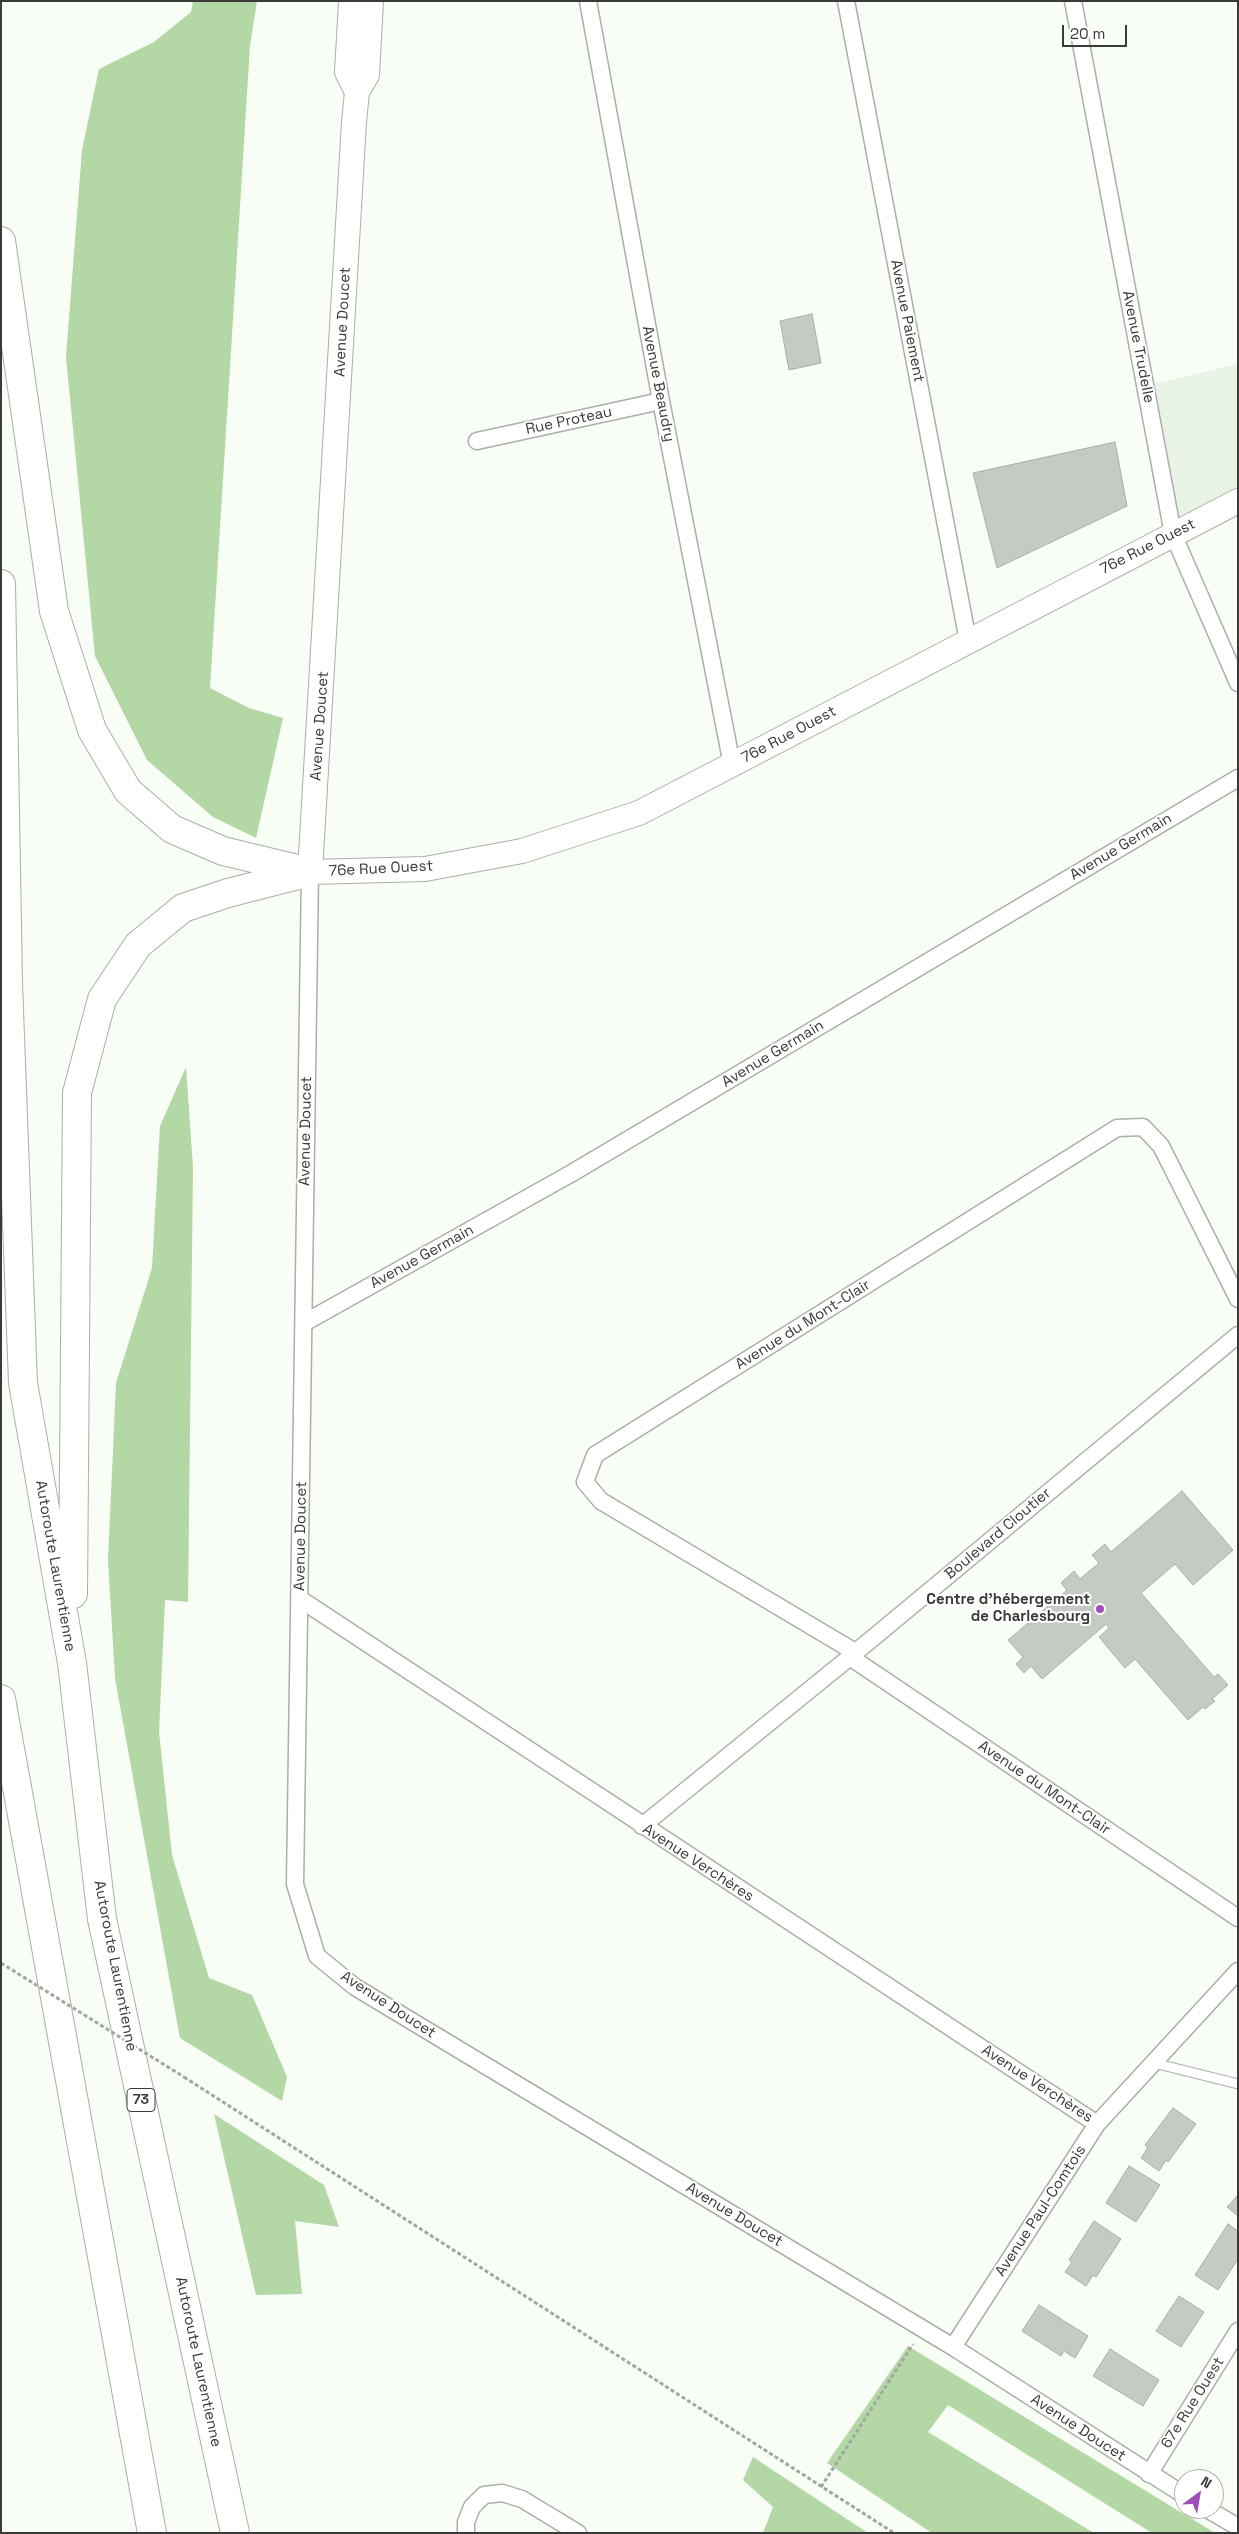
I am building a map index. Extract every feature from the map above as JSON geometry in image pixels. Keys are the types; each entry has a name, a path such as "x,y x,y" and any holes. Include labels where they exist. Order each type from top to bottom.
{"highway":[{"path":"1,241 54,611 92,730 128,792 172,829 223,851 310,872"},
{"name":"Autoroute Laurentienne","path":"1,584 8,983 23,1383 72,1663 102,1919 235,2533"},
{"path":"72,1663 77,1093 102,999 138,944 183,908 228,893 310,872"},
{"path":"1,1699 152,2533"}],"street":[{"name":"Avenue Doucet","path":"351,1 347,72 357,92"},
{"name":"Avenue Doucet","path":"371,1 367,75 357,92 310,872 294,1884 317,1956 355,1987 953,2347 1174,2489"},
{"name":"Avenue Beaudry","path":"588,1 661,401 732,766"},
{"name":"Avenue Paiement","path":"846,1 968,641"},
{"name":"Avenue Trudelle","path":"1073,1 1173,534 1238,683"},
{"name":"Rue Proteau","path":"477,441 661,401"},
{"name":"76e Rue Ouest","path":"310,872 425,869 522,851 639,813 1238,501"},
{"name":"Avenue Germain","path":"304,1323 580,1168 1238,778"},
{"name":"Avenue du Mont-Clair","path":"1238,1299 1161,1146 1142,1127 1117,1128 595,1455 585,1482 602,1501 853,1655 1238,1918"},
{"name":"Boulevard Cloutier","path":"642,1826 853,1655 1238,1335"},
{"name":"Avenue Verchères","path":"300,1599 1097,2124"},
{"name":"Avenue Paul-Comtois","path":"953,2347 1097,2124 1238,1971"},
{"name":"67e Rue Ouest","path":"1149,2474 1238,2331"},
{"path":"466,2533 466,2522 472,2507 484,2495 502,2493 522,2499 578,2533"},
{"path":"1223,2519 1238,2528"}],"lane":[{"path":"1154,2063 1238,2084"}],"path":[{"path":"1,1964 184,2077 894,2533"},
{"path":"822,2487 923,2329"}],"shaded area":[{"path":"1238,364 1238,501 1173,534 1145,386"}],"green space":[{"path":"193,1 257,1 250,46 210,688 249,708 283,718 256,838 213,817 147,760 95,656 66,357 82,150 99,69 154,42 191,12"},
{"path":"186,1067 193,1167 188,1602 165,1600 159,1732 172,1855 209,1978 252,1995 287,2077 282,2101 180,2038 115,1678 108,1560 116,1383 152,1268 160,1126"},
{"path":"214,2114 324,2185 339,2227 295,2221 302,2294 256,2295"},
{"path":"908,2346 1174,2508 1174,2519 1192,2519 1215,2533 1152,2533 948,2405 928,2432 1094,2533 932,2533 827,2463"},
{"path":"753,2457 868,2533 763,2533 773,2507 743,2480"}],"building":[{"path":"812,314 821,363 789,370 780,321"},
{"path":"1115,442 1127,506 997,568 973,473"},
{"name":"Centre d'hébergement de Charlesbourg","path":"1182,1491 1233,1550 1193,1585 1175,1564 1141,1593 1214,1677 1218,1674 1228,1685 1212,1699 1215,1701 1205,1709 1203,1707 1188,1720 1135,1659 1125,1668 1099,1637 1109,1628 1106,1624 1042,1679 1031,1666 1024,1673 1016,1664 1023,1657 1008,1640 1067,1590 1061,1583 1074,1571 1080,1579 1099,1563 1092,1555 1105,1544 1111,1552"},
{"path":"1173,2108 1196,2124 1168,2162 1166,2160 1159,2171 1141,2158 1148,2147 1145,2145"},
{"path":"1129,2166 1160,2185 1136,2222 1106,2203"},
{"path":"1238,2195 1238,2216 1227,2207"},
{"path":"1094,2221 1121,2239 1096,2277 1093,2275 1086,2286 1065,2272 1072,2262 1069,2260"},
{"path":"1228,2224 1238,2231 1238,2259 1218,2290 1195,2275"},
{"path":"1179,2296 1204,2312 1181,2347 1156,2331"},
{"path":"1039,2305 1088,2336 1075,2358 1064,2351 1061,2356 1022,2331"},
{"path":"1110,2349 1159,2380 1143,2406 1093,2376"}],"place":[{"name":"Centre d'hébergement de Charlesbourg","path":"1100,1609"}]}
